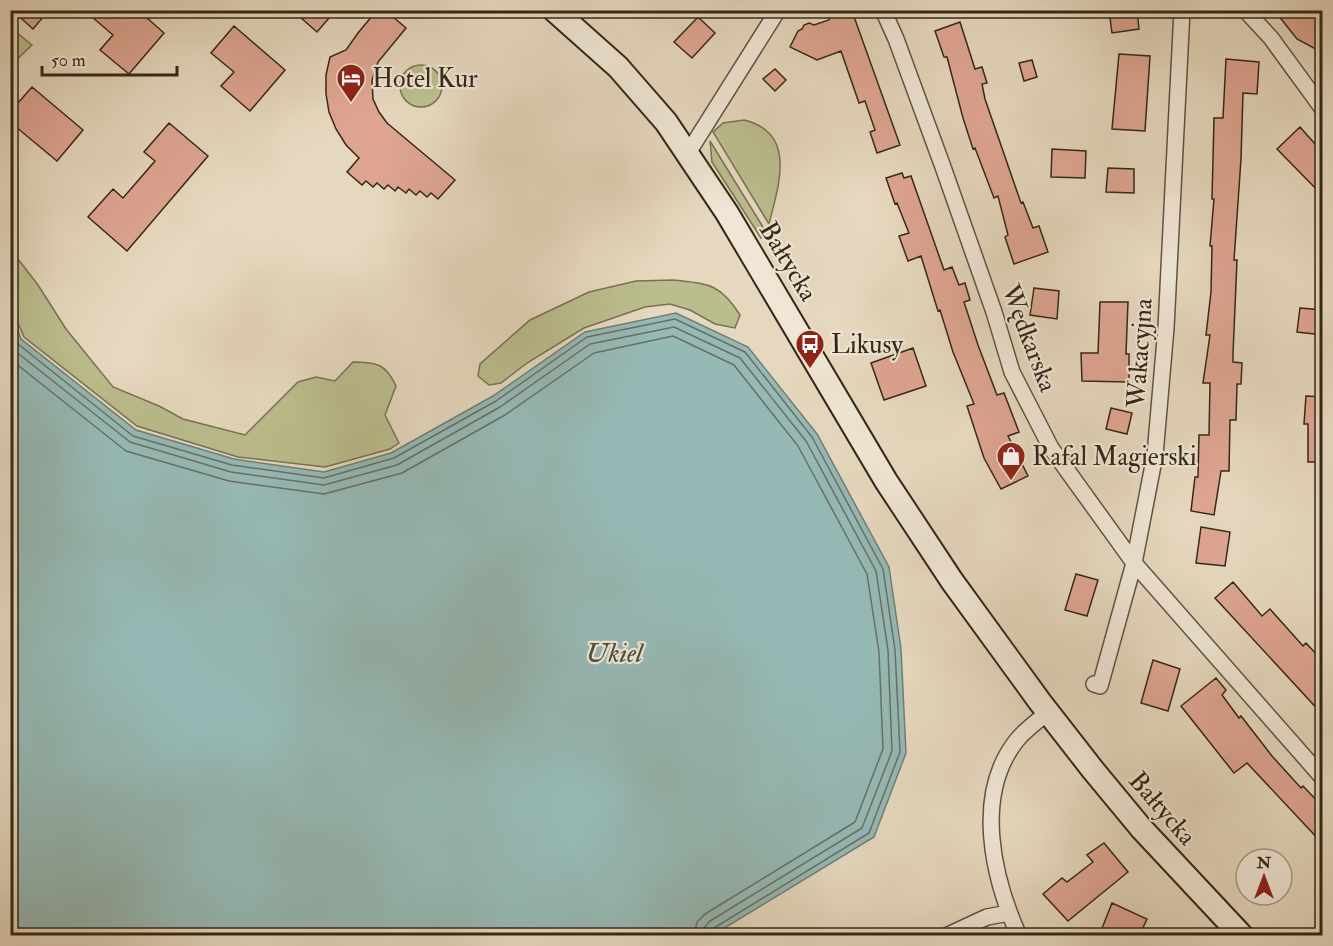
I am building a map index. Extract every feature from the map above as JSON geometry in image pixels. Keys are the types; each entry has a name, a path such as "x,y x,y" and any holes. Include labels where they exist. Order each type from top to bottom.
{"main road":[{"name":"Bałtycka","path":"561,13 640,91 688,153 765,274 886,481 952,581 1048,712 1141,828 1242,936"}],"street":[{"path":"688,153 778,10"},
{"name":"Wędkarska","path":"883,10 944,167 994,312 1012,372 1051,448 1134,563 1323,777"},
{"name":"Wakacyjna","path":"1094,684 1100,686 1134,563 1155,455 1166,328 1182,10"},
{"path":"1245,10 1270,38 1323,108"},
{"path":"1019,936 996,873 991,808 1000,768 1017,740 1048,712"},
{"path":"946,936 987,917 1009,913"}],"green space":[{"path":"10,14 16,32 32,45 11,65"},
{"path":"421,65 429,66 436,71 441,78 441,94 436,101 429,106 421,107 413,106 406,101 401,94 400,86 401,78 406,71 413,66"},
{"path":"744,120 761,127 772,137 778,149 779,178 769,224 713,132 723,123"},
{"path":"710,141 766,232 764,238 761,238 712,162"},
{"path":"11,250 38,285 66,329 113,387 159,406 183,419 245,435 298,382 316,377 335,381 353,362 375,364 388,373 396,386 385,415 399,443 390,449 325,467 238,457 137,426 24,337 11,307"},
{"path":"673,280 704,284 719,291 733,304 740,315 735,328 715,324 690,310 670,304 645,307 584,328 527,363 501,383 489,385 478,376 480,364 530,320 589,292 636,281"}],"water":[{"name":"Ukiel","path":"11,311 21,339 136,430 234,459 324,472 391,453 493,396 585,332 676,313 748,347 817,434 889,567 901,649 906,753 874,837 713,935 11,935"}],"building":[{"path":"12,10 49,10 33,29"},
{"path":"84,10 138,10 164,33 129,74 100,50 113,35"},
{"path":"292,10 336,10 317,32"},
{"name":"Hotel Kur","path":"377,10 385,10 406,28 378,62 372,80 373,99 387,123 455,180 438,199 431,193 427,197 420,191 416,195 409,189 406,193 398,187 395,191 388,185 384,189 377,183 373,187 366,181 362,185 347,172 359,158 346,145 329,112 326,75 330,57 346,50"},
{"path":"1109,10 1137,10 1139,29 1112,33"},
{"path":"1274,10 1317,10 1323,13 1323,53 1297,39"},
{"path":"852,11 900,145 877,153 870,132 875,130 865,101 859,103 841,51 817,60 790,47 798,31 804,25 809,23 814,25 829,20 831,15"},
{"path":"698,17 715,33 692,58 674,42"},
{"path":"960,22 975,69 982,67 987,83 982,84 985,99 1021,203 1023,202 1033,228 1039,226 1048,252 1014,264 1005,237 1008,235 998,196 994,198 975,148 973,149 947,57 944,57 935,31"},
{"path":"234,26 285,70 250,111 221,86 234,72 211,53"},
{"path":"1119,54 1150,56 1145,131 1112,129"},
{"path":"1226,59 1259,62 1257,94 1243,93 1234,260 1237,260 1233,354 1233,362 1242,363 1241,384 1237,384 1236,420 1230,420 1229,471 1221,471 1214,515 1191,511 1195,477 1198,477 1199,435 1209,435 1210,383 1203,383 1210,335 1206,335 1211,292 1214,118 1223,118"},
{"path":"1032,60 1037,77 1024,81 1019,63"},
{"path":"775,69 786,80 775,91 763,79"},
{"path":"32,87 83,130 57,161 10,122 10,112"},
{"path":"169,123 208,156 127,251 88,217 113,189 123,198 155,161 144,152"},
{"path":"1300,127 1323,153 1323,196 1277,149"},
{"path":"1052,149 1086,151 1085,178 1051,177"},
{"path":"1108,168 1134,169 1134,193 1106,192"},
{"path":"902,173 904,178 911,176 944,270 952,267 959,285 965,283 970,300 964,302 978,345 997,395 1004,393 1019,432 1008,436 1028,476 1001,489 984,458 967,406 974,404 953,352 940,310 938,311 921,256 908,261 899,236 909,233 886,178"},
{"path":"1034,288 1059,291 1057,319 1030,315"},
{"path":"1100,302 1128,302 1126,354 1129,354 1129,382 1082,381 1081,353 1098,353"},
{"path":"1300,308 1323,310 1323,335 1297,332"},
{"path":"913,348 926,386 884,400 871,363"},
{"path":"1306,396 1323,397 1323,462 1308,462 1308,424 1304,424"},
{"path":"1111,408 1132,413 1127,434 1106,429"},
{"path":"1201,527 1230,532 1225,566 1196,563"},
{"path":"1076,574 1098,580 1087,616 1065,610"},
{"path":"1233,582 1262,616 1270,609 1303,646 1306,643 1323,661 1323,715 1215,598"},
{"path":"1153,660 1180,669 1168,711 1141,703"},
{"path":"1216,678 1226,690 1222,695 1239,718 1241,716 1301,788 1303,786 1323,807 1323,844 1247,763 1234,773 1181,706"},
{"path":"1104,843 1128,872 1068,921 1043,894 1062,878 1067,882 1093,862 1087,855"},
{"path":"1112,903 1147,919 1139,936 1099,936"}],"place":[{"name":"Hotel Kur","path":"351,104"},
{"name":"Likusy","path":"810,370"},
{"name":"Rafal Magierski","path":"1011,482"}]}
